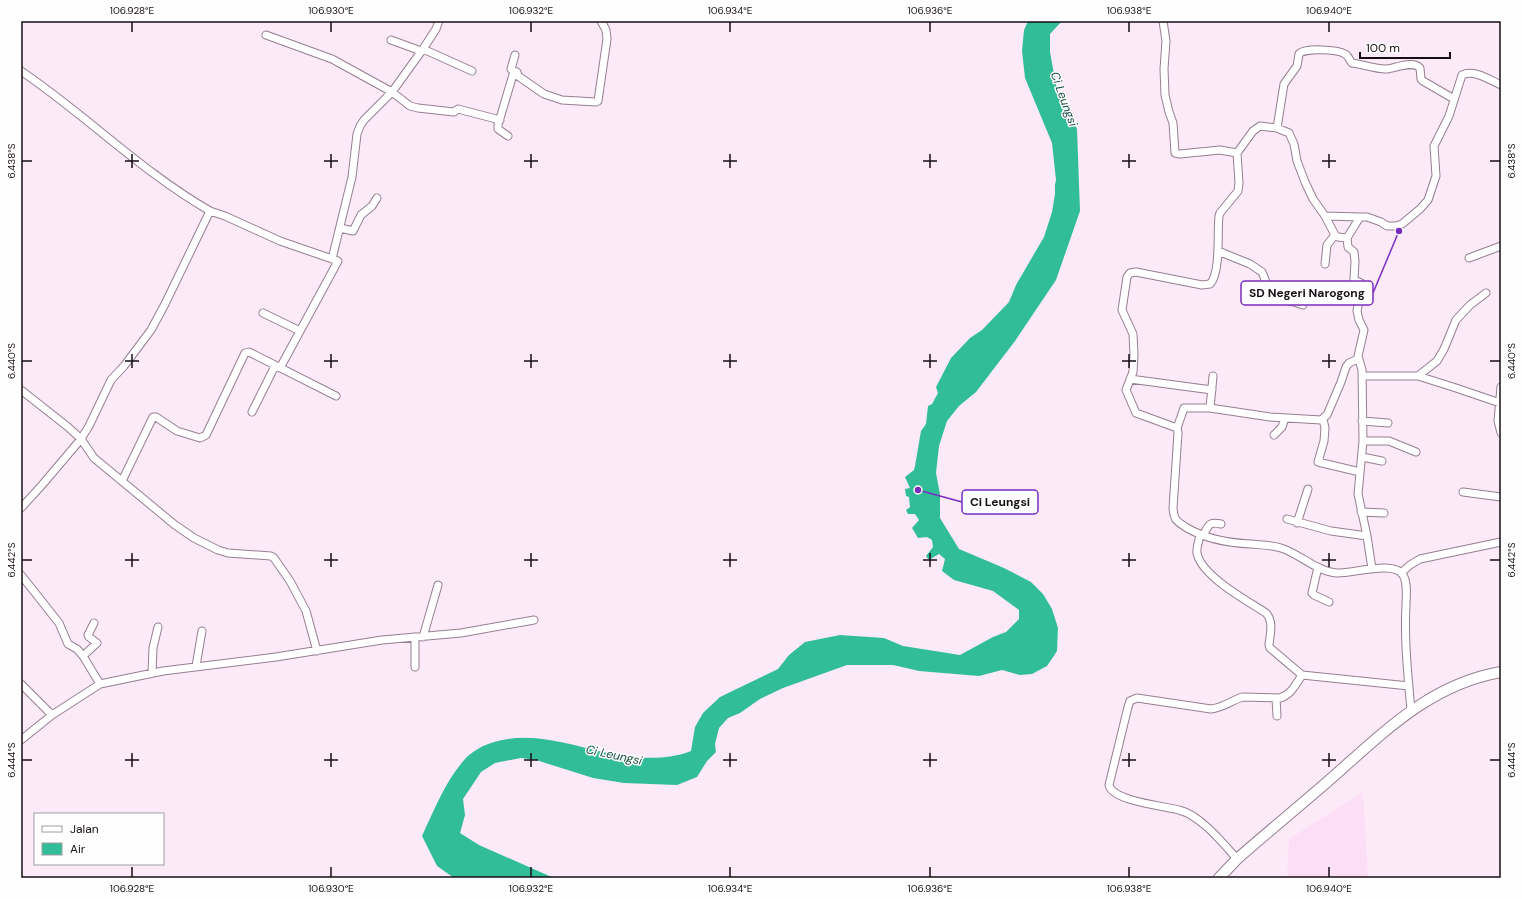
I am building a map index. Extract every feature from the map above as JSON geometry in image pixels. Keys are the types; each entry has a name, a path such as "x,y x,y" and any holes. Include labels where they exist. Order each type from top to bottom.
{"main road":[{"path":"1219,878 1237,859 1385,730 1411,711 1434,695 1453,686 1501,672"}],"street":[{"path":"332,259 352,177 360,126 392,92 436,29 439,21"},
{"path":"515,55 510,69 517,72 518,76 544,94 562,100 596,102 598,101 607,39 606,30 601,21"},
{"path":"1163,21 1166,41 1164,69 1165,95 1169,112 1174,122 1175,153 1180,154 1220,150 1237,153"},
{"path":"266,35 332,58 392,92 414,107 454,112 458,109 500,120"},
{"path":"391,40 422,50 472,71"},
{"path":"1277,128 1284,84 1294,72 1297,66 1299,54 1303,51 1329,50 1340,52 1347,54 1350,62 1352,63 1384,70 1417,65 1420,68 1421,79 1423,81 1454,99"},
{"path":"21,71 63,101 105,136 185,197 210,211 226,216 280,241 338,261 300,331 277,367 252,412"},
{"path":"508,136 498,129 498,125 514,71"},
{"path":"1325,216 1367,217 1392,227 1402,224 1428,200 1434,186 1436,170 1434,146 1449,116 1460,78 1465,74 1473,73 1501,84"},
{"path":"1177,428 1136,413 1126,390 1134,369 1134,334 1122,310 1127,276 1130,273 1136,272 1207,285 1214,280 1218,251 1219,216 1238,191 1239,183 1237,153 1256,128 1264,126 1277,128 1286,131 1291,135 1297,161 1313,199 1325,216 1335,235 1338,237 1347,238"},
{"path":"340,228 353,231 361,215 372,206 377,198"},
{"path":"21,508 81,438 89,426 110,380 124,366 151,330 210,211"},
{"path":"1360,217 1347,238 1348,247 1354,252 1354,280 1361,283 1362,286 1357,311 1359,320 1364,330 1358,359 1361,365 1362,376 1363,441 1358,494 1367,536 1372,570"},
{"path":"1325,264 1327,245 1335,235"},
{"path":"1469,258 1501,246"},
{"path":"1218,251 1250,264 1262,272 1268,287 1281,298 1303,305"},
{"path":"1418,376 1437,361 1444,349 1456,320 1470,305 1486,294"},
{"path":"263,313 300,331"},
{"path":"122,481 153,417 156,417 178,431 200,438 206,435 245,353 248,352 336,396"},
{"path":"1358,359 1349,363 1346,367 1342,382 1327,415 1318,421 1210,408 1184,408 1177,428 1178,433 1173,508 1174,517 1178,523 1201,535 1239,543 1280,547 1318,567 1336,573 1387,568 1398,570 1404,576 1406,589 1405,654 1411,711"},
{"path":"1210,408 1213,376"},
{"path":"1362,376 1418,376 1500,403"},
{"path":"1130,379 1212,390"},
{"path":"1501,387 1498,421 1501,433"},
{"path":"21,390 81,438 94,458 175,525 206,544 228,552 271,556 274,558 290,581 306,611 317,651"},
{"path":"1274,435 1282,427 1285,418"},
{"path":"1323,419 1325,428 1324,441 1318,462 1360,472"},
{"path":"1362,421 1388,423"},
{"path":"1363,441 1389,441 1416,452"},
{"path":"1362,457 1382,461"},
{"path":"1297,523 1308,489"},
{"path":"1463,492 1501,497"},
{"path":"1361,512 1384,512"},
{"path":"1287,519 1297,523 1331,531 1367,536"},
{"path":"1221,524 1214,522 1210,523 1201,535 1197,551 1198,556 1205,567 1225,587 1266,613 1271,623 1270,648 1302,675 1409,686"},
{"path":"1401,573 1420,559 1501,542"},
{"path":"1318,567 1312,592 1314,595 1329,602"},
{"path":"21,575 59,623 68,644 83,656 100,684"},
{"path":"414,667 419,637 438,584"},
{"path":"21,740 52,715 100,684 152,673 196,666 317,651 376,641 476,630 534,620"},
{"path":"83,656 97,643 88,635 94,623"},
{"path":"152,673 153,648 158,627"},
{"path":"196,666 202,631"},
{"path":"1237,859 1219,839 1188,814 1180,810 1153,806 1112,792 1109,785 1130,701 1137,698 1211,709 1220,708 1243,697 1285,697 1302,675"},
{"path":"21,684 52,715"},
{"path":"1276,698 1276,716"}],"shaded area":[{"path":"1363,792 1368,878 1287,878 1289,839"}],"water":[{"path":"1028,21 1062,21 1050,34 1050,52 1056,85 1077,129 1080,211 1056,280 1015,341 976,392 959,406 947,421 939,446 936,473 940,494 940,518 959,549 1004,568 1031,582 1043,594 1052,609 1058,628 1057,651 1047,666 1032,674 1020,675 1002,670 979,676 919,671 893,665 847,665 783,688 760,699 740,713 728,718 719,728 715,744 716,752 707,761 697,777 677,785 624,783 593,778 536,760 521,758 495,763 481,772 463,799 465,815 460,833 479,845 554,878 454,878 437,866 422,836 441,796 458,767 468,756 482,747 494,742 527,738 560,742 625,756 650,758 675,756 691,751 695,727 703,713 720,697 778,669 789,655 805,642 840,635 884,638 903,646 960,655 993,637 1006,632 1019,619 1019,610 993,591 954,580 942,571 945,559 939,554 929,560 926,556 933,547 932,540 927,537 918,538 912,528 919,520 915,514 908,514 906,510 910,507 909,497 906,496 905,489 910,488 905,477 914,470 921,431 926,424 928,406 932,404 938,393 936,387 951,358 970,338 982,330 1009,302 1016,285 1044,237 1052,212 1056,180 1052,143 1025,78 1022,51 1024,30"}],"place":[{"name":"SD Negeri Narogong","path":"1399,231"},
{"name":"Ci Leungsi","path":"918,490"}]}
